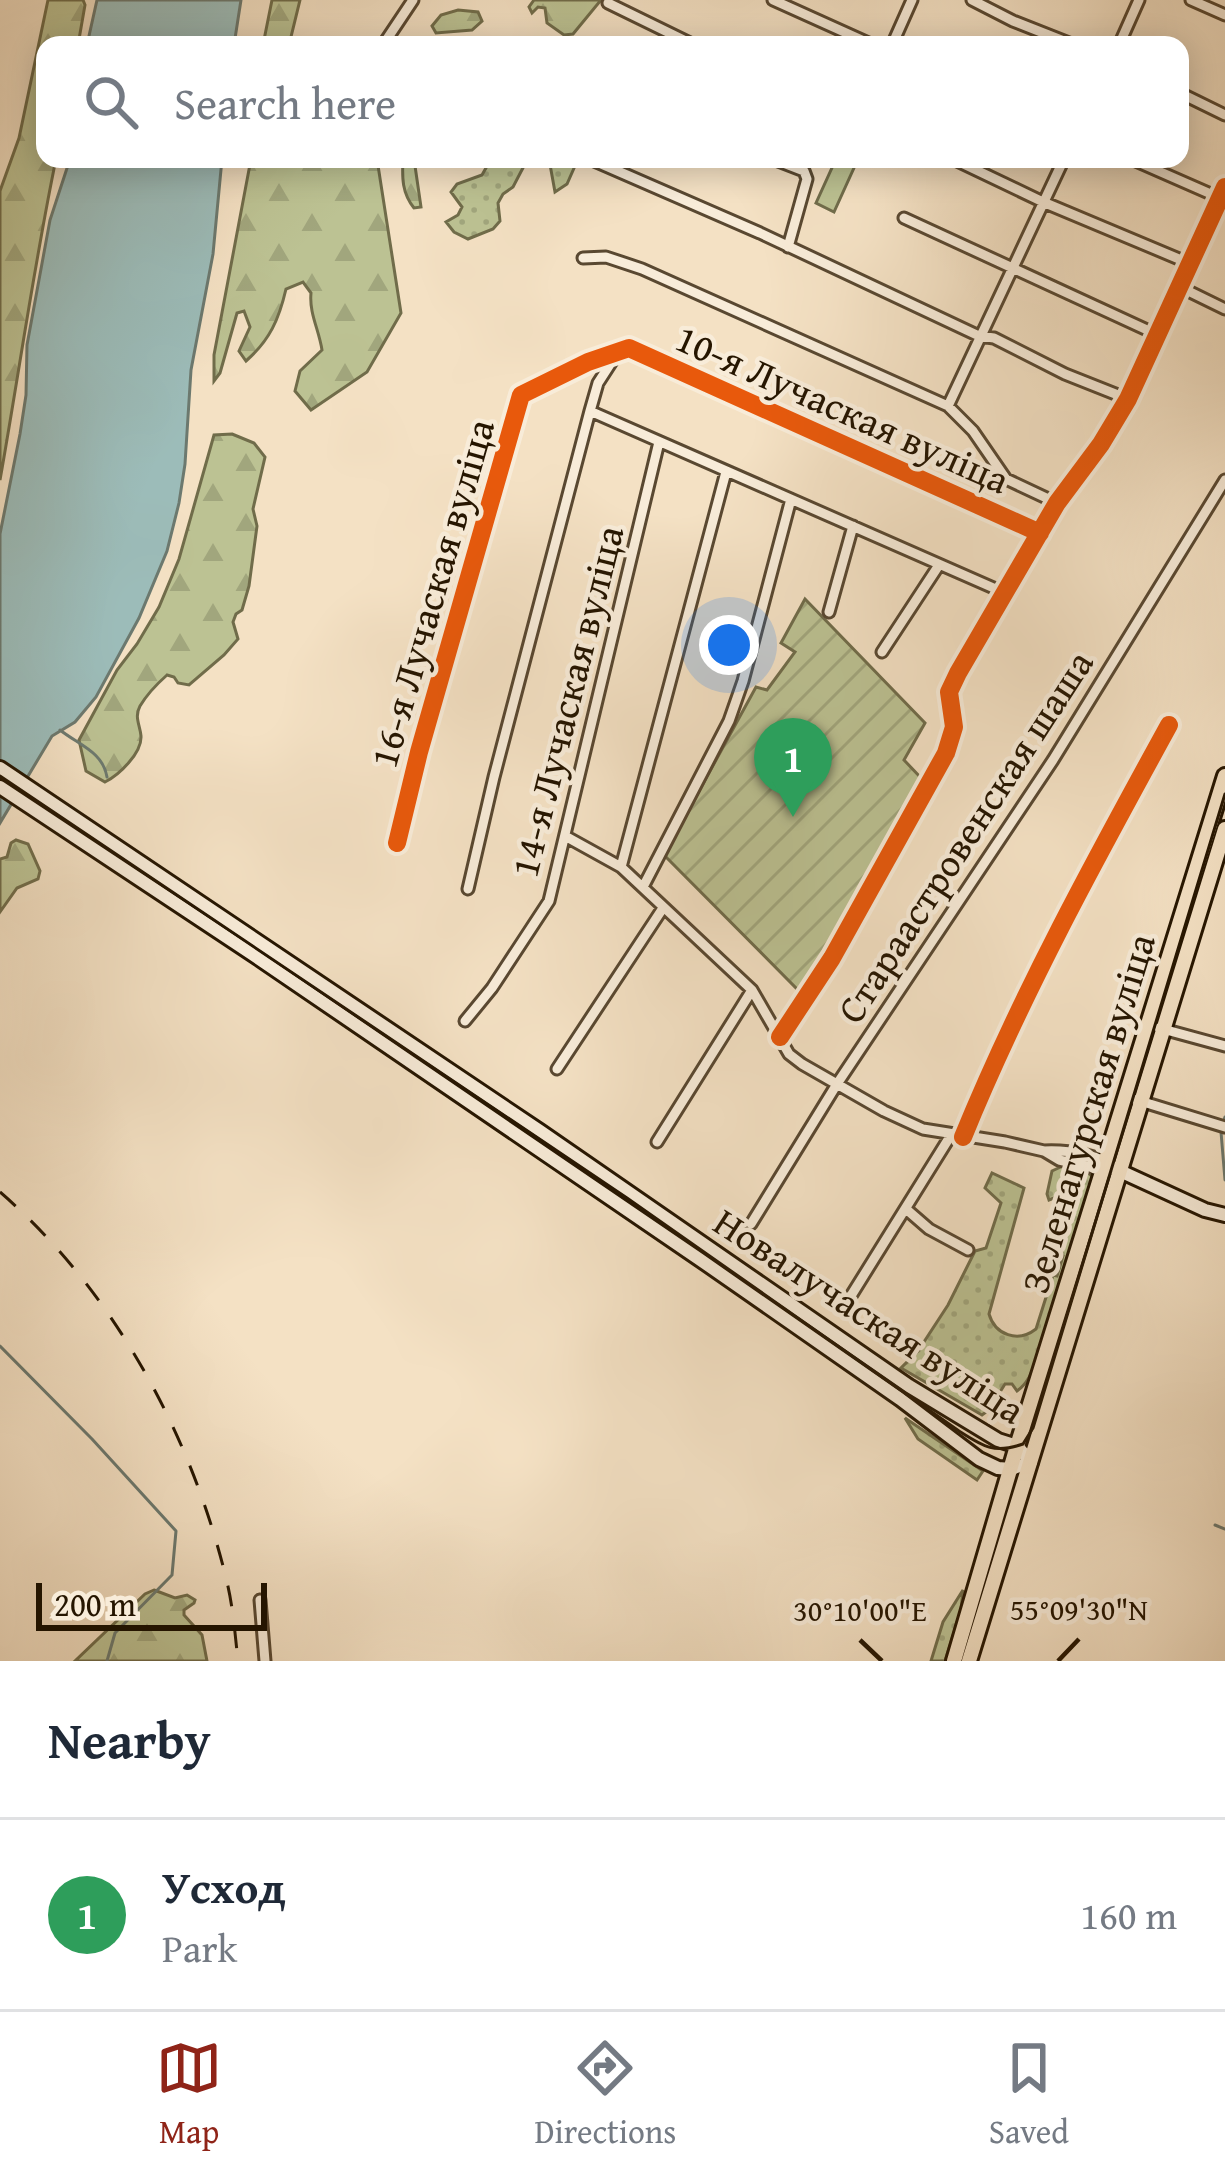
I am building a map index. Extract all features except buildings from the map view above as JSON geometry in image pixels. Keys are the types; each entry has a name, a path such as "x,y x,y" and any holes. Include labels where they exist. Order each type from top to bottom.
{"main road":[{"name":"Новалучаская вуліца","path":"0,768 909,1386 998,1440 1017,1446 1031,1462 1011,1469 979,1459 699,1258 0,788"},
{"name":"Зеленагурская вуліца","path":"1134,1099 1135,1068 1156,1027 1219,831 1225,776"},
{"name":"Зеленагурская вуліца","path":"954,1661 1017,1446 1110,1168 1134,1099 1151,1073 1156,1027"},
{"name":"Зеленагурская вуліца","path":"969,1661 1031,1462 1110,1168"},
{"path":"1110,1168 1225,1215"}],"street":[{"path":"389,36 413,0"},
{"path":"773,0 853,36"},
{"path":"896,36 912,0"},
{"path":"972,0 1051,36"},
{"path":"1123,36 1139,0"},
{"path":"1191,0 1225,15"},
{"path":"608,3 676,36"},
{"path":"1189,97 1225,115"},
{"path":"610,168 1128,399"},
{"path":"788,247 807,179 796,168"},
{"path":"972,168 1191,264"},
{"path":"948,406 1060,168"},
{"path":"780,1037 832,958 946,753 954,727 949,692 1057,503 1128,399 1191,264 1222,192 1157,168"},
{"path":"904,218 1158,334"},
{"path":"583,258 606,257 642,269 948,406 973,431 1006,478 1057,503"},
{"path":"1180,287 1225,309"},
{"name":"10-я Лучаская вуліца","path":"618,352 629,348 1040,533"},
{"path":"468,889 590,411 598,383 618,352"},
{"name":"16-я Лучаская вуліца","path":"397,842 521,395 618,352"},
{"path":"590,411 1005,593"},
{"name":"14-я Лучаская вуліца","path":"465,1022 549,901 659,442"},
{"path":"621,867 726,472"},
{"name":"Стараастровенская шаша","path":"751,1224 837,1084 1053,760 1225,480"},
{"path":"643,887 729,721 791,499"},
{"path":"830,612 854,526"},
{"path":"882,652 940,565"},
{"path":"849,1299 980,1096 1067,912 1169,725"},
{"path":"565,836 621,867 643,887 752,990 789,1054 837,1084 923,1130 1061,1150 1110,1168"},
{"path":"557,1069 663,908"},
{"path":"221,934 230,921"},
{"path":"657,1142 752,990"},
{"path":"1156,1027 1225,1046"},
{"path":"1135,1068 1151,1073"},
{"path":"1134,1099 1225,1127"},
{"path":"906,1209 929,1229 968,1250"},
{"path":"900,1399 909,1386"},
{"path":"260,1600 265,1661"}],"green space":[{"path":"48,0 83,0 80,36 40,36"},
{"path":"272,0 300,0 291,36 265,36"},
{"path":"534,0 601,0 573,34 564,35 547,23 545,8 532,13 529,7"},
{"path":"458,10 478,12 482,21 472,30 436,33 432,26 441,15"},
{"path":"36,57 36,168 54,168 0,480 0,191 19,138"},
{"path":"249,168 378,168 401,313 367,372 311,410 295,391 300,371 322,350 311,293 303,282 286,289 272,328 246,361 239,351 250,327 244,311 237,313 214,381 214,355"},
{"path":"403,168 415,168 421,207 414,208"},
{"path":"486,168 523,168 498,203 500,221 468,239 446,222 462,207 451,192 457,184 482,175"},
{"path":"551,168 574,168 567,184 555,192"},
{"path":"832,168 854,168 834,212 816,203"},
{"path":"232,434 254,443 265,457 253,509 257,526 249,586 233,622 238,639 189,685 167,675 156,686 138,710 138,749 105,782 86,771 79,740 159,607 179,559 214,435"},
{"path":"805,599 925,723 904,760 922,779 803,995 664,855 756,687 767,690 795,652 781,643"},
{"path":"16,840 28,844 40,871 38,879 17,888 0,912 0,859 7,857"},
{"path":"1065,1165 1087,1172 1092,1181 1043,1345 1022,1387 1017,1391 1005,1384 1000,1392 1004,1399 982,1415 901,1368 948,1305 975,1251 986,1248 1001,1203 985,1188 992,1173 1024,1188 989,1314 1008,1335 1022,1336 1036,1329 1063,1256 1059,1222 1065,1218 1047,1194 1052,1171"},
{"path":"905,1418 983,1471 977,1480 918,1439"},
{"path":"154,1590 195,1600 184,1615 202,1635 207,1661 75,1661 145,1594"},
{"path":"963,1590 945,1661 931,1661 943,1622"}],"water":[{"path":"97,0 241,0 235,36 89,36"},
{"path":"67,168 221,168 213,254 191,370 185,464 167,551 139,618 96,697 75,722 52,736 0,823 0,534 20,434 27,345 50,220"}],"waterway":[{"path":"60,730 95,755 107,777"},
{"path":"1221,1132 1225,1180"},
{"path":"0,1346 176,1531 172,1575 115,1633 107,1661"},
{"path":"1215,1525 1225,1529"}],"tram line":[{"path":"0,776 627,1198 959,1431 997,1448 1023,1444 1033,1428 1225,794"}],"railway":[{"path":"0,1192 78,1273 112,1319 169,1418 211,1524 228,1588 238,1661"}],"cycle path":[{"path":"780,1037 832,958 946,753 954,727 949,692 958,673 1057,503 1128,399 1225,187"},
{"path":"397,843 521,395 588,362 629,348 1040,533"},
{"path":"963,1137 1034,980 1169,725"}],"place":[{"name":"Усход","path":"793,817"}]}
